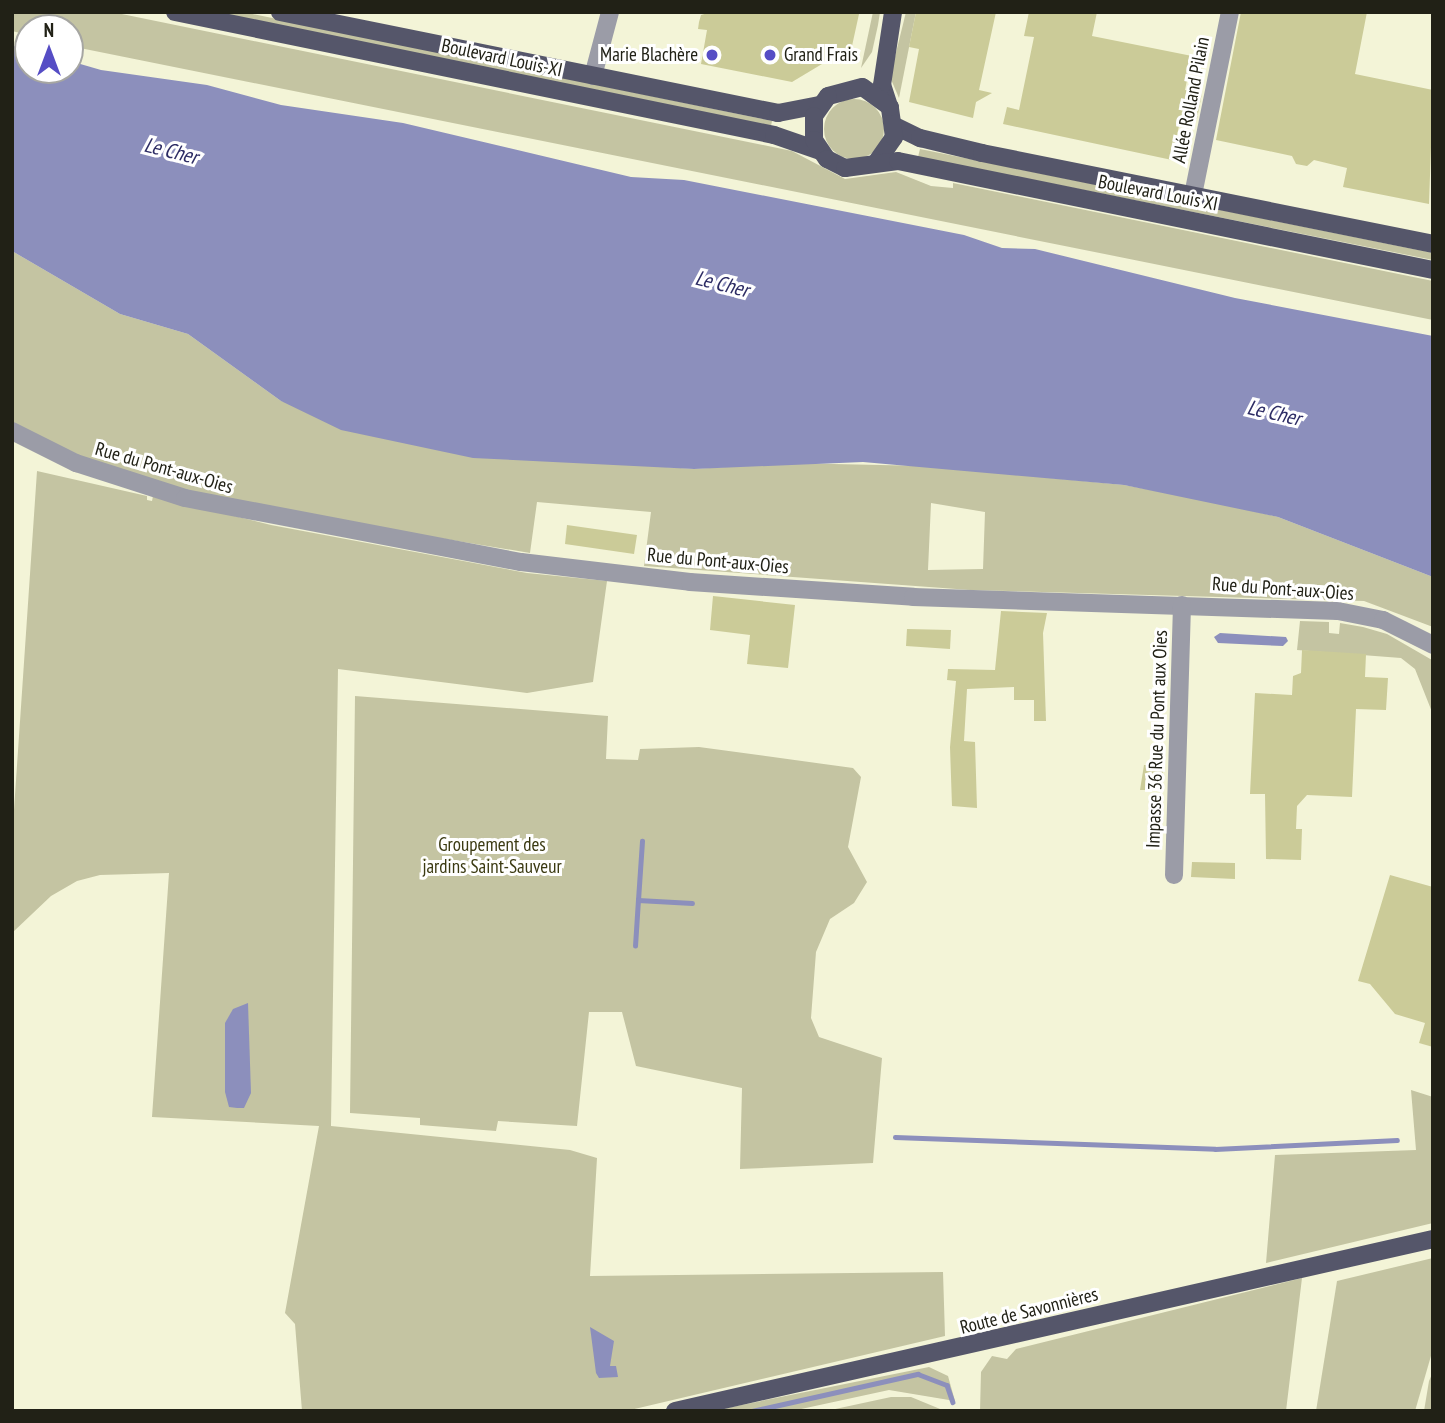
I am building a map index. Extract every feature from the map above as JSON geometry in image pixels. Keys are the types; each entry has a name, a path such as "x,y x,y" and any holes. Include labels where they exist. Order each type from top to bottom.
{"main road":[{"name":"Boulevard Louis-XI","path":"175,12 774,135 820,151"},
{"name":"Boulevard Louis-XI","path":"281,12 778,113 819,105"},
{"path":"893,13 882,85 895,126 891,147 876,163 845,168 820,151 813,128 819,105 828,96 851,87 872,71 893,13"},
{"path":"851,87 873,91 890,107"},
{"name":"Boulevard Louis XI","path":"895,126 920,138 969,150 1433,244"},
{"name":"Boulevard Louis XI","path":"876,163 898,161 1433,270"},
{"name":"Route de Savonnières","path":"1391,1246 1433,1231"},
{"name":"Route de Savonnières","path":"675,1411 961,1349 1391,1246 1433,1239"}],"street":[{"path":"593,76 610,12"},
{"name":"Allée Rolland Pilain","path":"1193,195 1230,12"},
{"name":"Rue du Pont-aux-Oies","path":"12,431 76,463 198,501 521,562 690,582 913,597 1182,605 1362,615 1382,620 1433,645"},
{"name":"Impasse 36 Rue du Pont aux Oies","path":"1174,875 1182,605"}],"green space":[{"path":"12,12 112,12 792,151 845,179 896,172 931,186 953,188 953,183 1433,281 1433,320 84,49 84,14 14,14 12,31"},
{"path":"213,12 243,12 772,121 771,126"},
{"path":"873,12 880,12 878,25 872,52 861,68"},
{"path":"906,12 916,12 899,98 890,77"},
{"path":"848,99 860,99 876,107 882,117 882,141 876,151 860,159 848,159 832,151 824,135 824,123 832,107"},
{"path":"920,149 1433,253 1433,260 918,157"},
{"path":"12,251 120,314 188,334 281,401 569,460 694,469 786,463 927,466 1124,485 1206,500 1278,517 1433,577 1433,627 1364,601 970,590 644,566 651,512 537,502 530,553 247,506 108,469 12,423","holes":["931,503 985,512 983,569 928,570"]},
{"path":"37,471 147,496 147,500 152,501 153,496 271,525 527,573 607,581 593,682 527,693 338,669 331,1126 570,1150 597,1158 590,1276 943,1272 945,1336 626,1411 302,1411 295,1324 285,1313 319,1126 152,1117 169,873 100,875 77,881 51,896 12,933 12,839"},
{"path":"1300,621 1329,622 1329,633 1339,634 1340,623 1387,634 1432,660 1432,712 1415,669 1401,658 1297,650"},
{"name":"Groupement des jardins Saint-Sauveur","path":"355,696 608,716 606,759 638,760 640,749 699,747 853,768 861,777 848,847 867,882 854,903 830,919 816,952 811,1018 819,1037 882,1058 873,1163 740,1169 742,1088 636,1066 622,1012 589,1012 577,1126 498,1121 496,1131 420,1125 420,1118 350,1113"},
{"path":"1411,1090 1433,1097 1433,1223 1266,1263 1275,1155 1416,1150"},
{"path":"1433,1258 1433,1349 1415,1411 1316,1411 1337,1281"},
{"path":"1302,1278 1286,1411 980,1411 981,1372 992,1356 1007,1359 1016,1349"},
{"path":"929,1367 948,1376 955,1401 889,1390 792,1411 712,1411"},
{"path":"1433,1372 1433,1411 1424,1411 1429,1381"},
{"path":"891,1397 911,1397 945,1411 826,1411"}],"water":[{"name":"Le Cher","path":"12,46 14,84 84,84 84,65 101,70 207,85 281,105 403,123 631,177 684,180 964,235 1002,248 1035,249 1235,298 1433,336 1433,577 1278,517 1124,485 863,462 694,469 473,458 341,430 281,401 188,334 120,314 12,251"},
{"path":"1220,633 1286,637 1288,641 1283,646 1218,643 1214,637"},
{"path":"248,1003 251,1093 244,1108 229,1107 225,1092 225,1023 233,1009"},
{"path":"590,1327 614,1341 610,1366 616,1366 618,1377 599,1378 596,1373"}],"building":[{"name":"Grand Frais","path":"711,12 859,14 852,46 792,82 701,64 707,30 698,29 699,22 701,15"},
{"path":"916,12 996,12 979,90 992,93 976,102 973,118 909,102 919,49 909,47"},
{"path":"1029,12 1097,12 1092,36 1192,56 1185,90 1202,93 1197,119 1181,116 1172,160 1003,124 1007,107 1019,110 1034,37 1024,36"},
{"path":"1241,12 1367,12 1355,74 1433,90 1429,204 1343,187 1347,168 1314,160 1307,166 1296,164 1292,156 1216,140"},
{"path":"567,525 637,535 634,554 565,544"},
{"path":"713,596 795,605 788,668 747,664 750,635 710,630"},
{"path":"1001,611 1047,613 1043,633 1046,721 1034,721 1034,700 1014,700 1014,687 967,689 964,741 975,742 977,808 952,806 950,747 956,681 947,680 948,669 995,670"},
{"path":"907,629 951,630 950,649 906,646"},
{"path":"1302,650 1366,654 1365,677 1388,678 1386,710 1356,709 1352,797 1307,795 1297,806 1296,829 1302,829 1301,860 1266,859 1265,794 1250,794 1255,693 1292,695 1293,676 1301,673"},
{"path":"1144,765 1163,765 1163,790 1140,790"},
{"path":"1192,862 1235,863 1235,879 1191,877"},
{"path":"1390,875 1433,887 1433,1047 1419,1043 1425,1023 1395,1014 1370,984 1358,981"}],"waterway":[{"path":"638,900 642,841"},
{"path":"635,946 638,900 692,903"},
{"path":"895,1137 1215,1149 1397,1140"},
{"path":"752,1411 918,1374 947,1385 953,1402"}],"place":[{"name":"Marie Blachère","path":"712,55"},
{"name":"Grand Frais","path":"770,55"}]}
